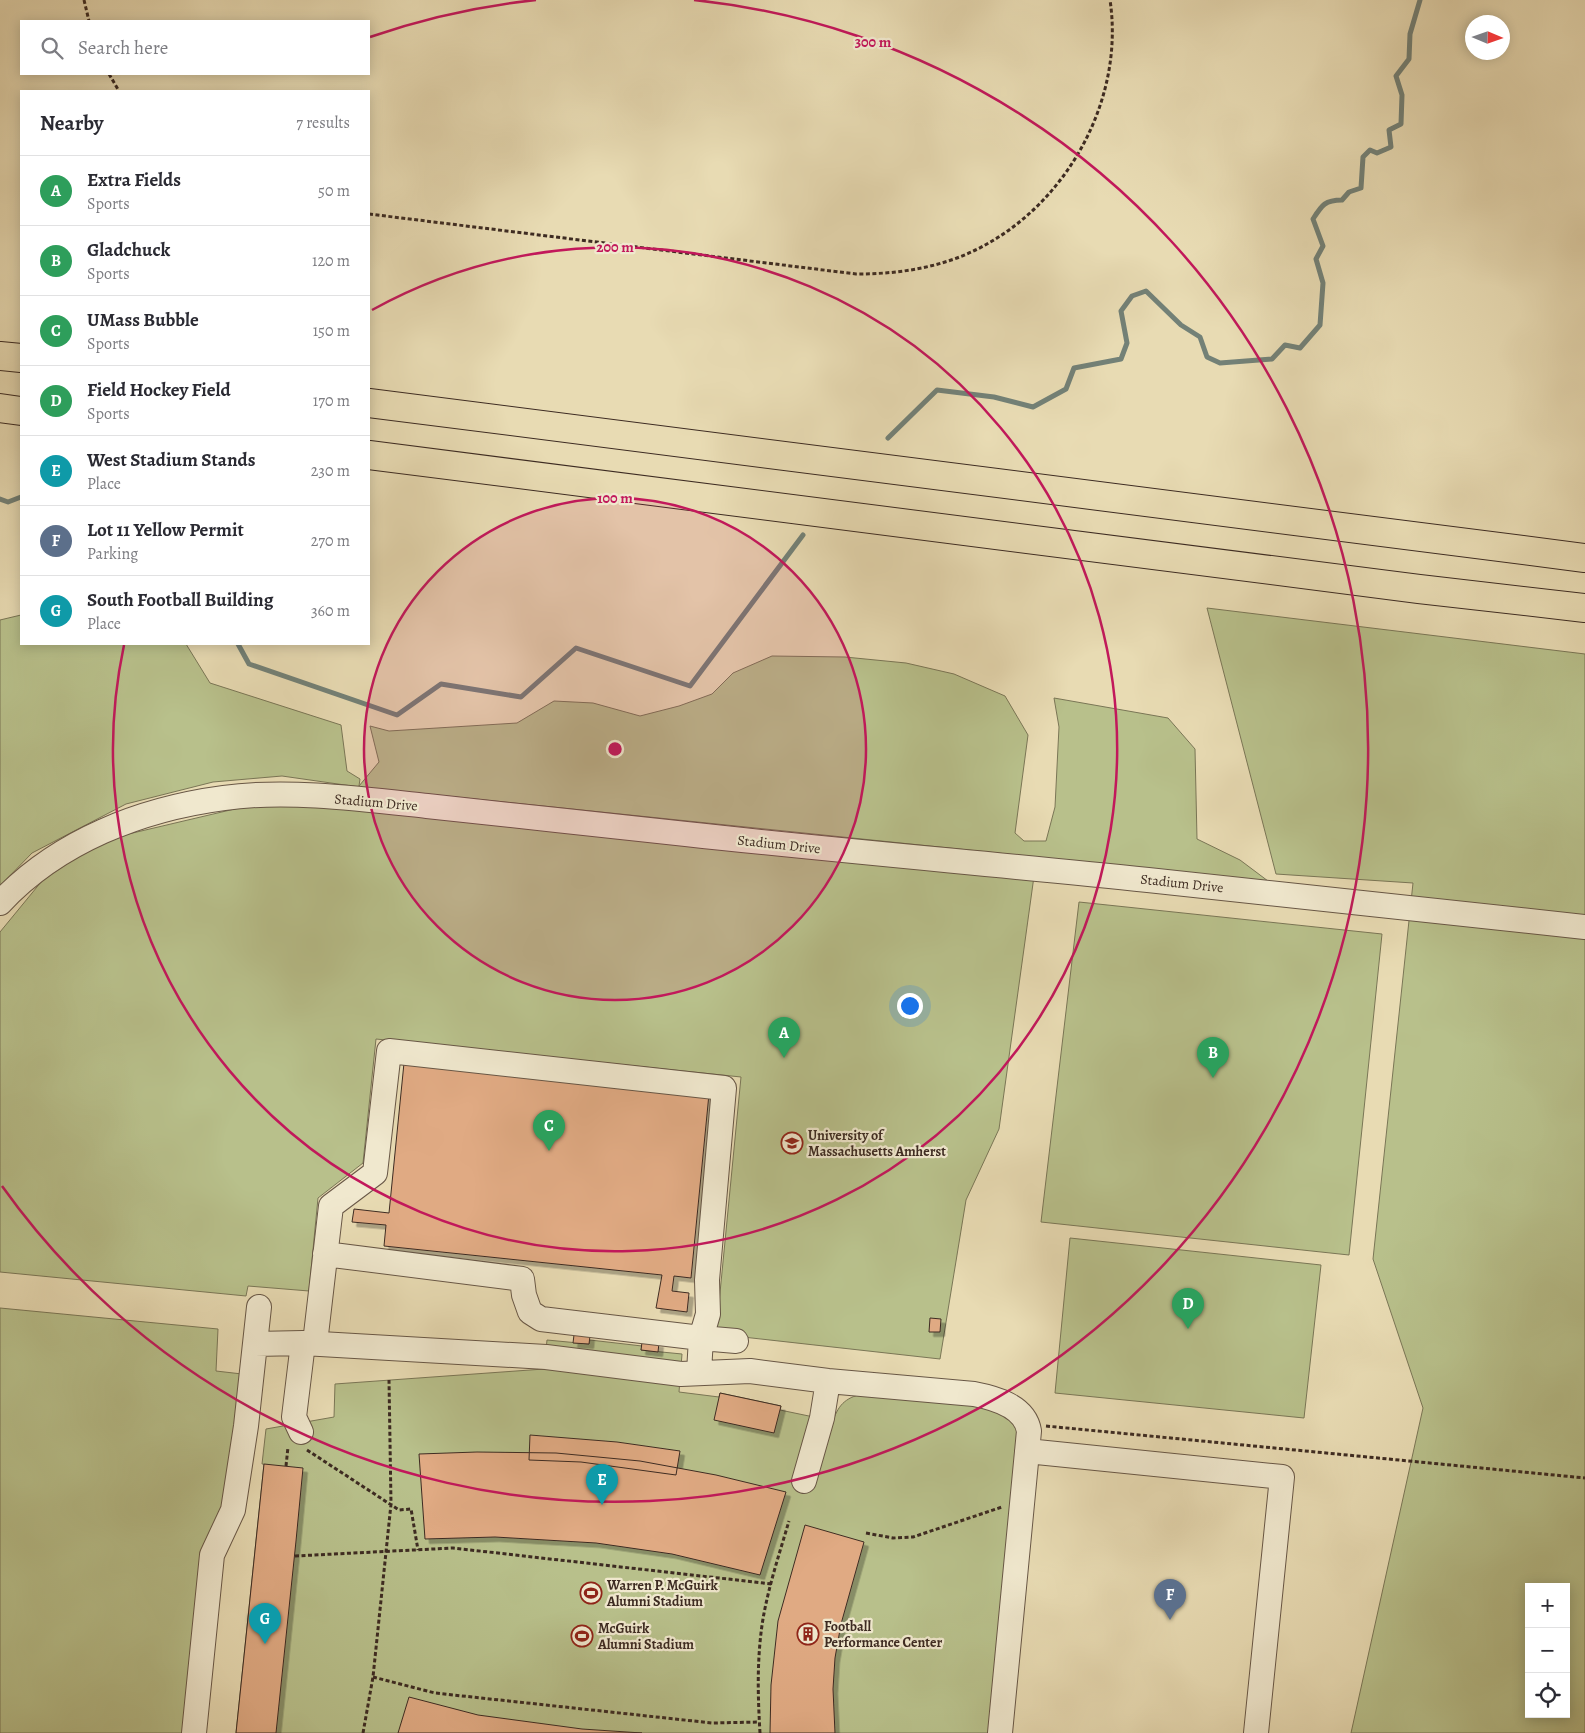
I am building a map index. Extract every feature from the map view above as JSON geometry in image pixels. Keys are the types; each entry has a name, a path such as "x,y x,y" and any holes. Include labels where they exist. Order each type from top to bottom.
{"main road":[{"path":"0,356 20,358"},
{"path":"370,403 1585,558"},
{"path":"0,408 20,411"},
{"path":"370,455 1419,589 1585,608"}],"street":[{"name":"Stadium Drive","path":"0,903 20,883 69,848 118,825 151,814 195,803 225,798 274,794 382,801 1585,927"},
{"path":"300,1442 294,1417 325,1254 331,1206 375,1173 389,1051 724,1088 707,1280 708,1314 702,1338 699,1372"},
{"path":"325,1254 522,1279 524,1295 530,1312 541,1319 736,1341"},
{"path":"194,1733 212,1555 233,1510 246,1426 259,1307"},
{"path":"255,1344 309,1343 546,1357 681,1374 750,1372 965,1393 993,1398 1015,1409 1028,1424 1029,1432 1000,1733"},
{"path":"804,1481 822,1418 828,1381"},
{"path":"1027,1451 1282,1477 1256,1733"}],"path":[{"path":"84,0 90,20"},
{"path":"370,214 856,274 891,274 924,268 958,258 989,243 1017,224 1043,200 1065,174 1084,145 1098,113 1107,80 1112,45 1112,11 1110,0"},
{"path":"110,75 118,90"},
{"path":"363,1733 373,1677 391,1504 388,1380"},
{"path":"1028,1424 1585,1478"},
{"path":"286,1466 288,1446 300,1442 399,1510 411,1509 418,1550"},
{"path":"866,1534 893,1538 913,1537 989,1510 1022,1503"},
{"path":"760,1733 757,1685 761,1631 789,1521"},
{"path":"295,1556 453,1548 772,1584"},
{"path":"373,1677 435,1693 712,1723 759,1722"}],"green space":[{"path":"1207,608 1585,654 1585,1733 1351,1733 1423,1408 1373,1259 1413,883 1276,874"},
{"path":"20,615 20,645 187,645 210,683 341,725 347,771 360,779 359,786 379,762 370,726 389,731 517,723 554,701 593,703 640,716 679,706 712,694 733,673 772,656 845,657 906,663 954,674 1005,696 1028,735 1015,833 1024,841 1046,841 1055,807 1059,727 1054,698 1168,718 1195,749 1197,839 1240,860 1268,881 359,787 282,776 213,782 126,804 32,853 0,886 0,620"},
{"path":"294,795 1035,869 999,1129 966,1200 940,1359 716,1334 741,1077 376,1039 363,1163 318,1198 309,1291 248,1286 246,1296 0,1272 0,932 69,848"},
{"path":"1079,902 1382,934 1349,1255 1041,1222"},
{"path":"1070,1238 1321,1265 1304,1418 1055,1393"},
{"path":"0,1308 218,1329 216,1371 242,1374 188,1733 0,1733"},
{"path":"547,1340 589,1344 590,1340 642,1346 641,1350 682,1354 679,1392 719,1397 720,1393 781,1406 780,1410 833,1421 841,1405 849,1399 866,1393 971,1403 1008,1416 1019,1431 992,1733 236,1733 266,1429 334,1417 335,1384 544,1369"}],"building":[{"path":"404,1063 709,1094 691,1278 674,1276 672,1291 689,1293 687,1312 656,1308 662,1275 384,1246 386,1225 352,1222 354,1209 389,1213"},
{"path":"930,1318 941,1319 940,1332 929,1332"},
{"path":"574,1335 590,1336 589,1344 573,1343"},
{"path":"642,1342 659,1343 658,1352 641,1350"},
{"path":"720,1393 781,1406 774,1433 714,1420"},
{"path":"530,1435 617,1442 680,1451 676,1475 581,1462 529,1460"},
{"path":"477,1452 556,1453 640,1461 716,1475 786,1492 760,1575 672,1554 596,1543 495,1537 425,1539 419,1454"},
{"path":"264,1464 303,1468 296,1541 276,1733 236,1733"},
{"name":"Football Performance Center","path":"805,1525 864,1542 841,1624 835,1658 833,1689 835,1733 770,1733 771,1685 778,1621"},
{"path":"409,1697 478,1715 582,1729 642,1733 398,1733"}],"waterway":[{"path":"888,438 937,390 994,397 1033,407 1066,389 1074,368 1121,359 1127,343 1121,311 1132,296 1146,291 1181,325 1200,337 1207,357 1220,363 1272,359 1285,345 1300,348 1320,325 1323,283 1316,259 1323,246 1313,219 1324,204 1342,200 1349,192 1361,188 1363,157 1370,150 1377,153 1391,147 1389,130 1401,124 1402,95 1396,76 1409,59 1410,34 1420,0"},
{"path":"0,499 8,502 20,497"},
{"path":"239,645 249,664 397,715 441,684 521,697 576,648 690,686 803,535"}],"place":[{"name":"Extra Fields","path":"784,1058"},
{"name":"Gladchuck","path":"1213,1078"},
{"name":"University of Massachusetts Amherst","path":"792,1143"},
{"name":"UMass Bubble","path":"549,1151"},
{"name":"Field Hockey Field","path":"1188,1329"},
{"name":"West Stadium Stands","path":"602,1505"},
{"name":"Warren P. McGuirk Alumni Stadium","path":"591,1593"},
{"name":"Lot 11 Yellow Permit","path":"1170,1620"},
{"name":"Football Performance Center","path":"808,1634"},
{"name":"McGuirk Alumni Stadium","path":"582,1636"},
{"name":"South Football Building","path":"265,1644"}]}
